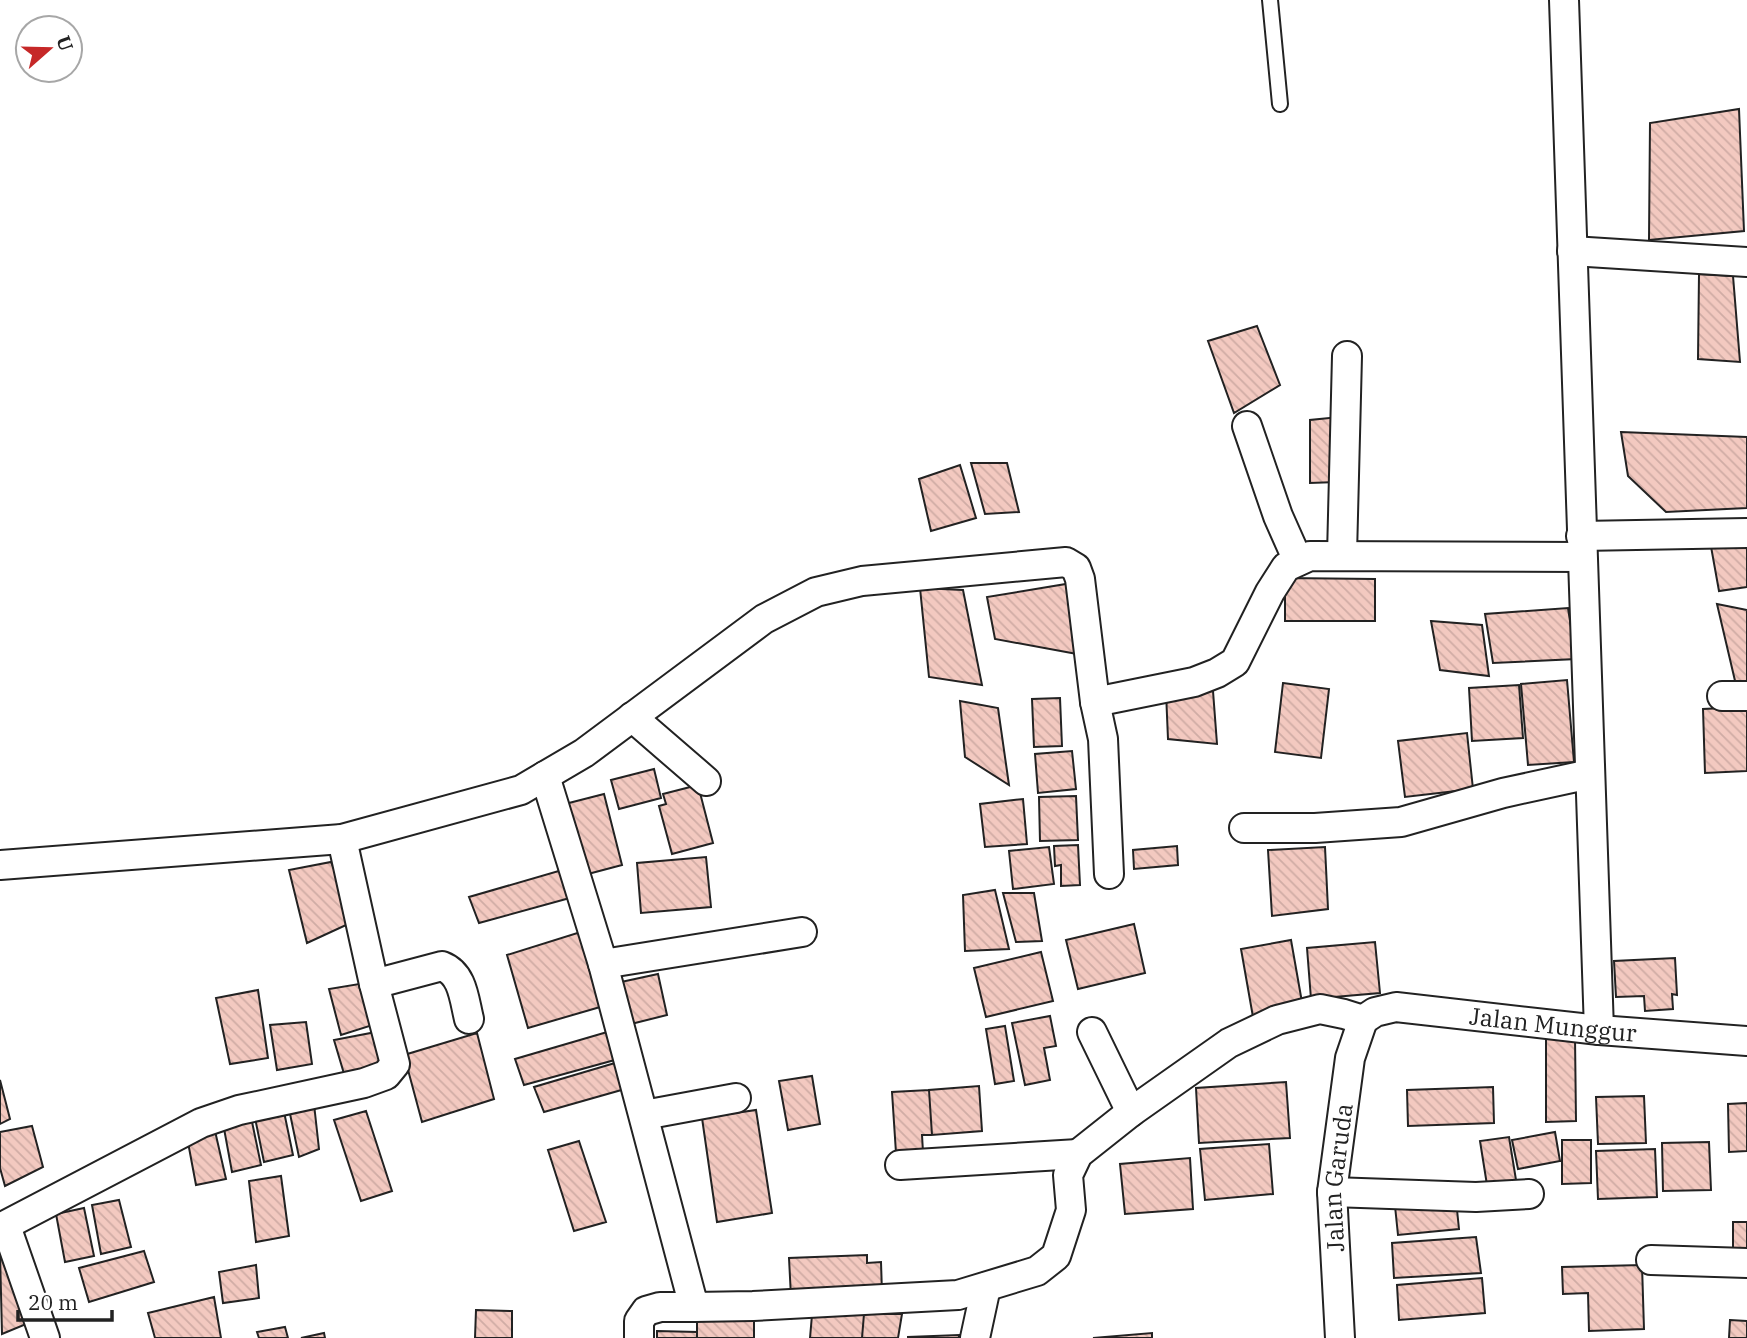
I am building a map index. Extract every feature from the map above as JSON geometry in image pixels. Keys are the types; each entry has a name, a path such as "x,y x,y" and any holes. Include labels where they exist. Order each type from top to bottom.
{"street":[{"path":"1564,0 1599,1030"},
{"path":"1572,251 1747,262"},
{"path":"1342,555 1347,356"},
{"path":"1247,426 1278,516 1298,561"},
{"path":"1096,702 1194,682 1235,663 1270,592 1286,567 1310,556 1581,547 1747,533"},
{"path":"0,865 342,839 521,790 584,753 764,618 816,592 862,581 1066,562 1076,568 1080,579 1103,739 1109,874"},
{"path":"632,717 706,781"},
{"path":"1244,828 1338,828 1401,822 1491,796 1590,774"},
{"path":"545,776 603,964 694,1307"},
{"path":"45,1338 3,1227 201,1123 239,1110 364,1083 386,1075 395,1064 342,839"},
{"path":"603,964 802,932"},
{"path":"374,984 442,966 459,978 469,1019"},
{"name":"Jalan Munggur","path":"1363,1020 1375,1012 1396,1007 1599,1030 1747,1041"},
{"path":"639,1338 639,1321 646,1311 660,1307 753,1306 958,1295 1037,1271 1056,1256 1071,1210 1069,1175 1078,1154 1131,1112 1229,1043 1277,1020 1320,1009 1363,1020"},
{"name":"Jalan Garuda","path":"1340,1338 1332,1192 1350,1058 1363,1020"},
{"path":"1092,1032 1131,1112"},
{"path":"644,1115 736,1098"},
{"path":"900,1165 1078,1154"},
{"path":"1332,1192 1476,1196 1530,1194"},
{"path":"1651,1260 1747,1263"},
{"path":"975,1338 986,1287"}],"lane":[{"path":"1270,0 1280,104"}],"building":[{"path":"1739,109 1744,231 1649,240 1650,123"},
{"path":"1699,274 1733,276 1740,362 1698,359"},
{"path":"1257,326 1280,385 1234,413 1208,341"},
{"path":"1339,417 1337,482 1310,483 1310,420"},
{"path":"1621,432 1747,437 1747,508 1666,512 1628,476"},
{"path":"971,463 1007,463 1019,512 985,514"},
{"path":"960,465 976,518 931,531 919,479"},
{"path":"1747,540 1747,587 1719,591 1710,541"},
{"path":"1285,578 1375,579 1375,621 1285,621"},
{"path":"1072,583 1077,654 995,639 987,597"},
{"path":"920,588 963,590 982,685 929,677"},
{"path":"1717,604 1747,610 1747,686 1736,685"},
{"path":"1568,608 1576,659 1493,663 1485,614"},
{"path":"1431,621 1482,625 1489,676 1440,670"},
{"path":"1567,680 1574,762 1528,765 1521,684"},
{"path":"1283,683 1329,689 1321,758 1275,752"},
{"path":"1519,685 1523,738 1472,741 1469,688"},
{"path":"1213,691 1217,744 1168,739 1166,692"},
{"path":"1060,698 1062,746 1034,747 1032,699"},
{"path":"960,701 998,708 1009,785 965,757"},
{"path":"1747,707 1747,771 1705,773 1703,709"},
{"path":"1467,733 1473,789 1405,797 1398,741"},
{"path":"1072,751 1076,789 1038,793 1035,754"},
{"path":"654,769 661,798 619,809 611,780"},
{"path":"698,785 713,843 672,854 659,806 666,804 663,794"},
{"path":"604,794 622,865 588,874 576,827 568,829 561,805"},
{"path":"1076,796 1078,840 1040,841 1039,797"},
{"path":"1023,799 1027,844 985,847 980,804"},
{"path":"1078,845 1080,885 1061,886 1061,865 1055,866 1054,846"},
{"path":"1177,846 1178,865 1134,869 1133,850"},
{"path":"1049,847 1054,884 1013,889 1009,851"},
{"path":"1325,847 1328,909 1272,916 1268,850"},
{"path":"706,857 711,907 641,913 637,863"},
{"path":"331,862 357,920 307,943 289,870"},
{"path":"569,868 577,896 479,923 469,897"},
{"path":"995,890 1009,949 965,951 963,895"},
{"path":"1003,893 1034,893 1042,941 1016,942"},
{"path":"1134,924 1145,973 1078,989 1066,940"},
{"path":"587,930 607,1005 528,1028 507,955"},
{"path":"1291,940 1303,1008 1253,1017 1241,949"},
{"path":"1375,942 1380,993 1311,999 1307,948"},
{"path":"1041,952 1053,1001 986,1017 974,968"},
{"path":"1675,958 1677,995 1672,994 1673,1009 1645,1011 1644,996 1616,997 1614,961"},
{"path":"658,974 667,1015 631,1024 621,982"},
{"path":"359,984 376,1024 341,1035 329,989"},
{"path":"258,990 268,1058 230,1064 216,998"},
{"path":"1050,1016 1056,1046 1044,1048 1050,1080 1025,1085 1012,1023"},
{"path":"306,1022 312,1064 277,1070 270,1025"},
{"path":"1005,1026 1014,1081 995,1084 986,1029"},
{"path":"614,1030 622,1058 524,1085 515,1059"},
{"path":"376,1032 385,1067 345,1077 334,1040"},
{"path":"477,1033 494,1099 422,1122 404,1055"},
{"path":"1546,1037 1575,1037 1576,1121 1546,1122"},
{"path":"625,1060 632,1087 544,1112 534,1087"},
{"path":"812,1076 820,1124 788,1130 779,1081"},
{"path":"0,1080 10,1119 0,1124"},
{"path":"1286,1082 1290,1138 1199,1143 1196,1088"},
{"path":"979,1086 982,1131 932,1135 929,1090"},
{"path":"1493,1087 1494,1123 1408,1126 1407,1090"},
{"path":"929,1090 932,1135 922,1135 923,1152 896,1153 892,1092"},
{"path":"1644,1096 1646,1143 1598,1144 1596,1097"},
{"path":"1747,1103 1747,1151 1729,1152 1728,1104"},
{"path":"314,1104 319,1149 299,1157 289,1109"},
{"path":"283,1107 293,1155 264,1162 254,1113"},
{"path":"756,1110 772,1213 717,1222 702,1118"},
{"path":"366,1111 392,1191 361,1201 334,1120"},
{"path":"251,1117 261,1165 232,1172 223,1123"},
{"path":"32,1126 43,1167 5,1186 0,1168 0,1132"},
{"path":"215,1131 226,1179 196,1185 187,1137"},
{"path":"1555,1132 1560,1161 1518,1169 1512,1140"},
{"path":"1509,1137 1516,1180 1487,1185 1480,1141"},
{"path":"1562,1140 1591,1140 1591,1183 1562,1184"},
{"path":"579,1141 606,1222 574,1231 548,1150"},
{"path":"1709,1142 1711,1190 1663,1191 1662,1143"},
{"path":"1269,1144 1273,1194 1205,1200 1200,1149"},
{"path":"1655,1149 1657,1197 1598,1199 1596,1151"},
{"path":"1190,1158 1193,1209 1125,1214 1120,1164"},
{"path":"281,1176 289,1236 256,1242 249,1181"},
{"path":"119,1200 131,1247 101,1254 92,1205"},
{"path":"1456,1200 1459,1229 1398,1235 1395,1206"},
{"path":"84,1208 94,1256 65,1262 56,1214"},
{"path":"1733,1222 1747,1222 1747,1256 1733,1256"},
{"path":"1476,1237 1481,1273 1394,1278 1392,1243"},
{"path":"144,1251 154,1282 89,1302 79,1268"},
{"path":"0,1253 10,1253 36,1320 2,1334"},
{"path":"867,1255 867,1263 881,1262 882,1293 791,1297 789,1258"},
{"path":"256,1265 259,1298 223,1303 219,1272"},
{"path":"1642,1265 1644,1329 1589,1331 1588,1293 1563,1294 1562,1267"},
{"path":"1482,1278 1485,1313 1399,1320 1397,1285"},
{"path":"214,1297 221,1338 155,1338 148,1313"},
{"path":"476,1310 512,1311 512,1338 475,1338"},
{"path":"714,1314 754,1314 754,1338 697,1338 697,1321 714,1321"},
{"path":"864,1314 902,1314 898,1338 862,1338"},
{"path":"864,1314 862,1338 810,1338 812,1315"},
{"path":"1730,1320 1747,1321 1747,1338 1729,1338"},
{"path":"285,1327 288,1338 259,1338 257,1332"},
{"path":"657,1331 697,1332 697,1338 657,1338"},
{"path":"324,1333 325,1338 301,1338"},
{"path":"1152,1333 1152,1338 1093,1338"},
{"path":"959,1335 959,1338 908,1338 908,1337"}]}
